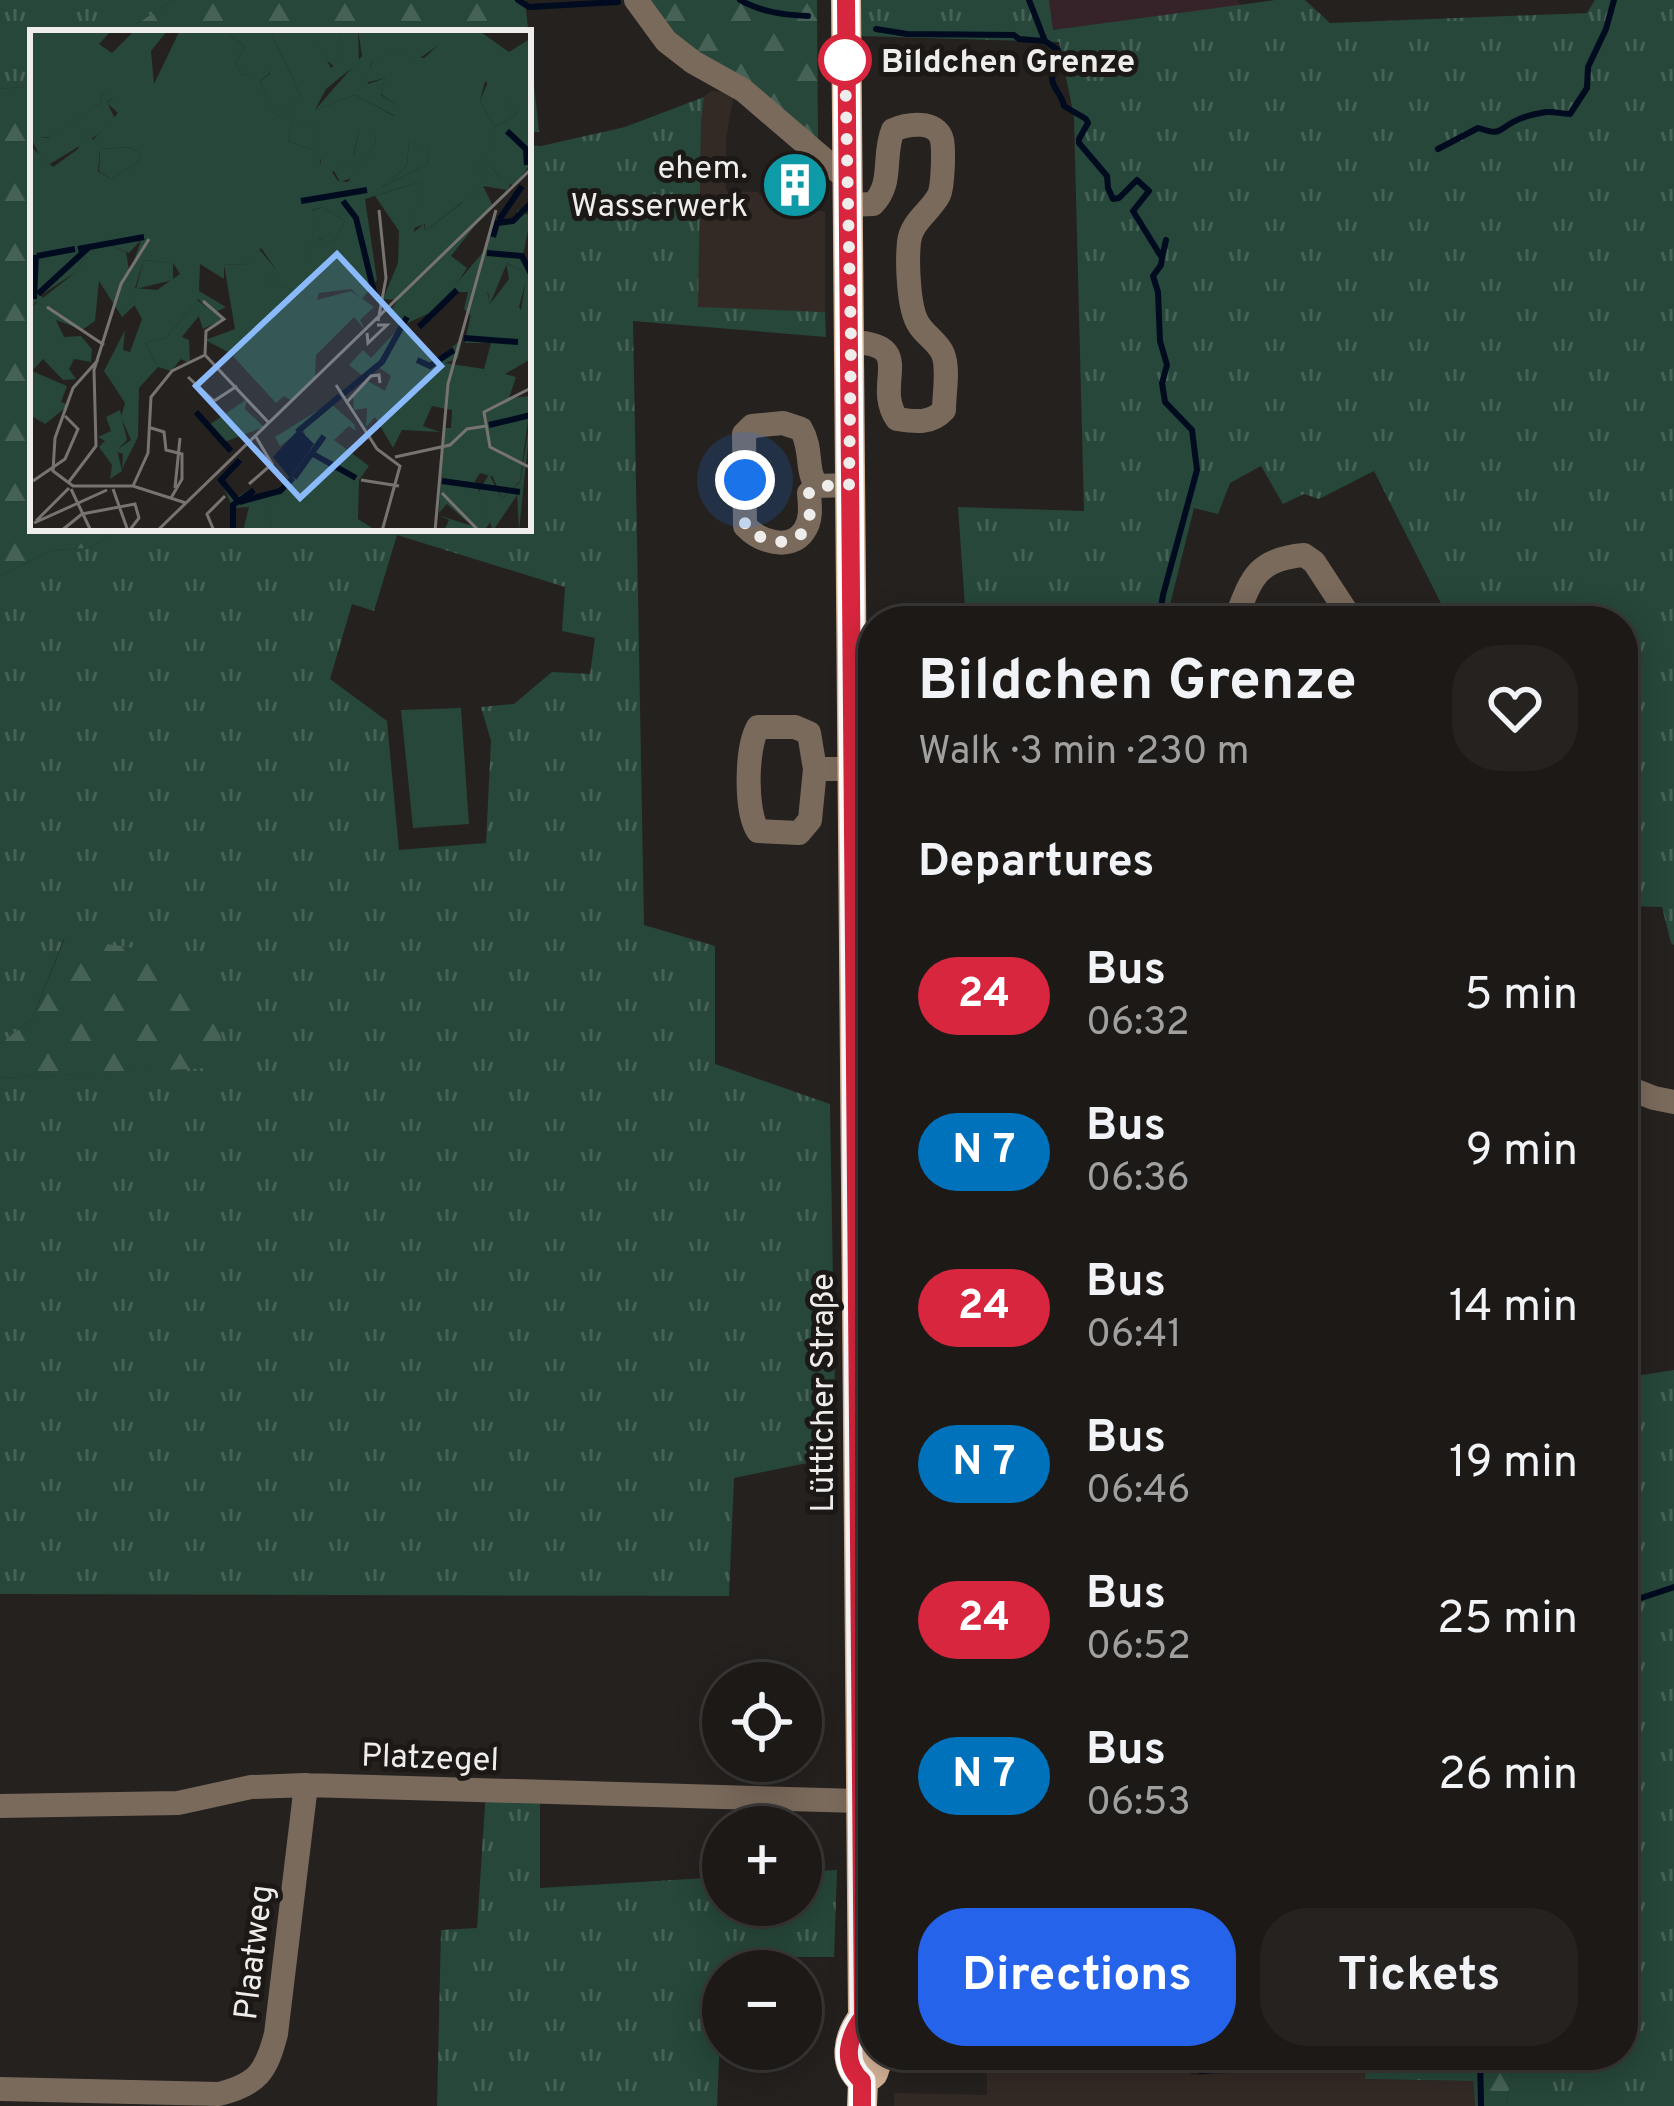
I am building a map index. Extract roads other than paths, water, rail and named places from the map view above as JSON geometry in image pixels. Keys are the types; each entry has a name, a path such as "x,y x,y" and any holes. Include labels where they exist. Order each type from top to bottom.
{"main road":[{"name":"Lütticher Straße","path":"846,0 849,485 858,632"},
{"name":"Lütticher Straße","path":"858,726 852,769 858,1654"},
{"name":"Lütticher Straße","path":"858,2032 849,2040 849,2059 853,2073 868,2081"}],"street":[{"path":"636,0 666,41 743,90 848,192 873,204 884,193 887,144 893,130 904,125 937,130 942,139 942,190 909,240 912,308 945,357 944,410 936,419 898,419 890,409 889,357 884,348 851,342"},
{"path":"817,486 801,429 783,423 752,426 745,434 745,526 754,536 772,543 796,539 807,528 809,493 817,486 849,485"},
{"path":"1240,606 1251,579 1278,557 1304,555 1314,562 1343,606"},
{"path":"795,727 808,733 814,769 810,820 799,832 758,831 751,819 750,740 758,728 795,727"},
{"path":"814,769 852,769"},
{"path":"1638,1092 1674,1102"},
{"name":"Platzegel","path":"0,1806 178,1803 251,1787 306,1785 858,1801"},
{"name":"Plaatweg","path":"0,2089 219,2094 240,2089 256,2078 268,2063 276,2034 306,1785"}],"water":[{"path":"1195,2070 1265,2070 1199,2074"}],"waterway":[{"path":"518,0 529,7 618,2"},
{"path":"740,0 773,12 808,16"},
{"path":"1029,0 1045,41 1058,50 1054,86 1064,106 1086,119 1079,143 1107,176 1113,199 1137,180 1149,191 1133,211 1162,258 1153,276 1167,365 1162,383 1165,402 1192,430 1197,470 1161,606"},
{"path":"1438,149 1478,128 1497,131 1534,114 1570,114 1587,88 1588,67 1614,0"},
{"path":"876,29 907,34 1014,35 1044,41"},
{"path":"1162,258 1166,240"},
{"path":"1638,1599 1674,1587"},
{"path":"1480,2070 1481,2106"}],"place":[{"name":"Bildchen Grenze","path":"845,60"},
{"name":"ehem. Wasserwerk","path":"795,185"}]}
